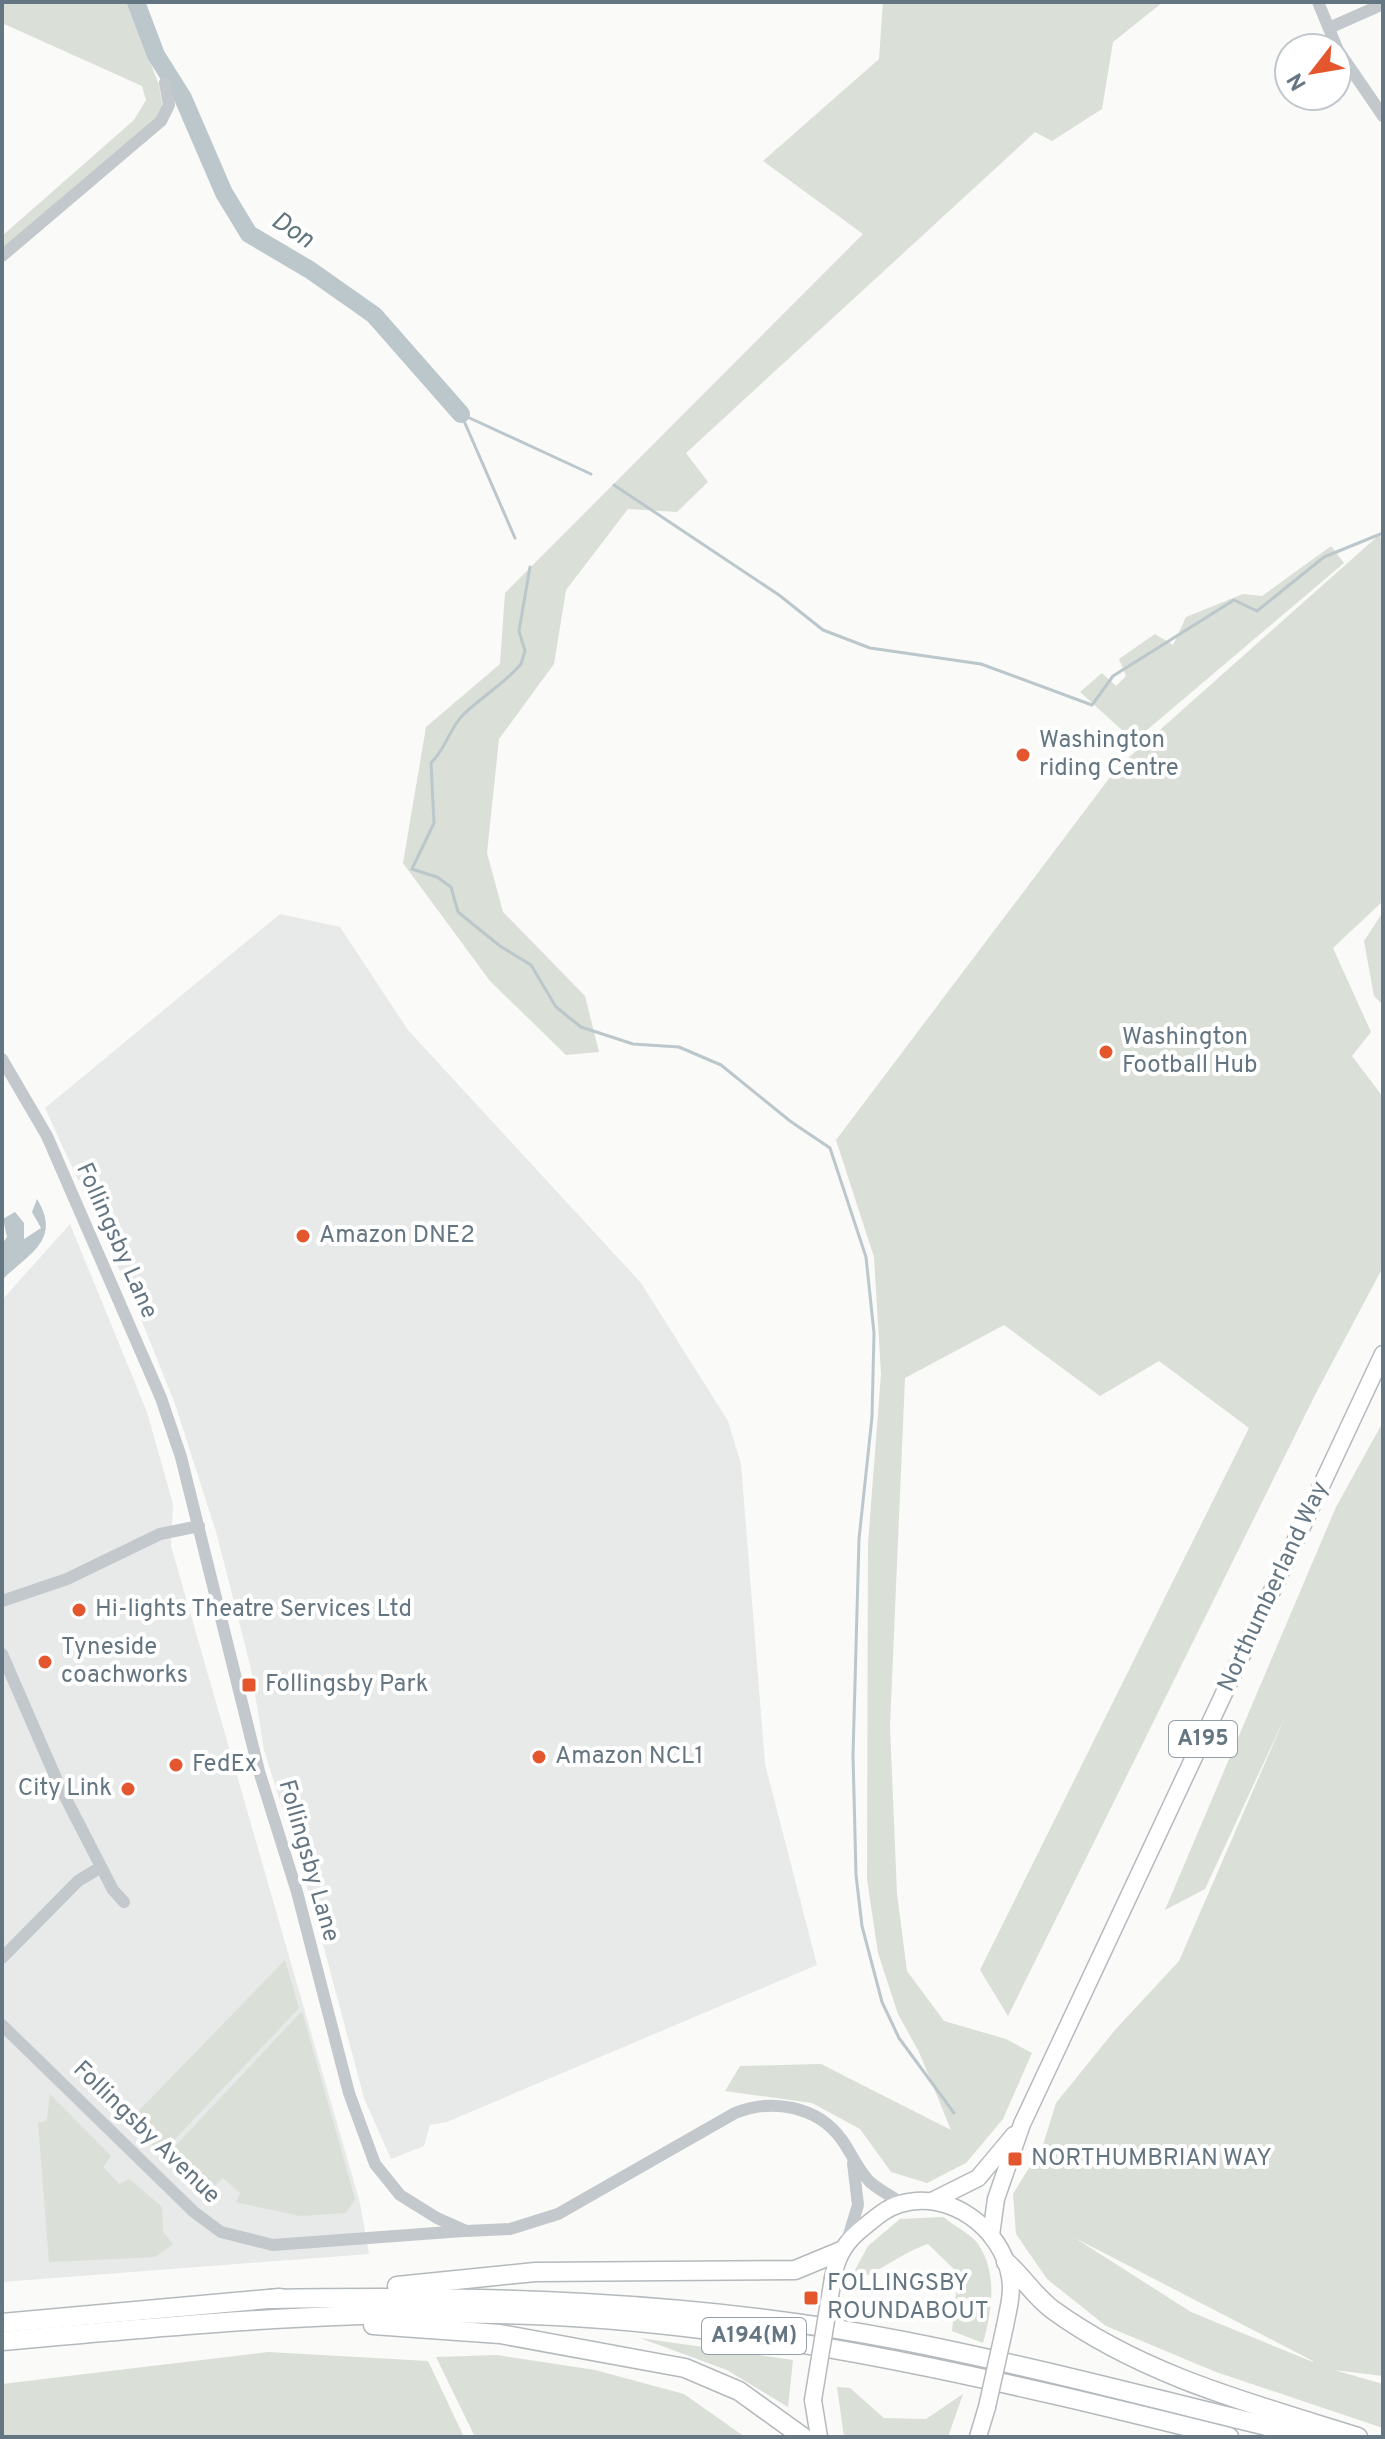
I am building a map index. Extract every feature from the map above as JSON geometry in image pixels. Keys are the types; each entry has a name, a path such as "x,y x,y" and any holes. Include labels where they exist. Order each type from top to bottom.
{"highway":[{"name":"A194(M)","path":"2,2323 535,2272 795,2270 844,2246"},
{"path":"1006,2262 1049,2308 1092,2337 1186,2383 1358,2437"},
{"name":"A194(M)","path":"270,2299 554,2299 736,2315 904,2341 1312,2437"},
{"name":"A194(M)","path":"2,2341 268,2319 469,2314 556,2316 708,2330 896,2359 1229,2437"},
{"name":"A194(M)","path":"268,2319 500,2334 659,2363 714,2378 739,2391 803,2437"}],"main road":[{"name":"Northumberland Way","path":"991,2235 996,2199 1022,2124 1383,1354"},
{"name":"Northumberland Way","path":"932,2201 978,2178 1022,2124"},
{"path":"819,2437 813,2400 833,2278 844,2246 888,2208 902,2203 932,2201 968,2214 991,2235 1006,2262 1011,2285 1005,2326 978,2437"}],"street":[{"path":"1318,2 1331,32"},
{"path":"1329,28 1383,4"},
{"path":"1353,72 1383,116"},
{"path":"2,256 161,121 169,105 165,83"},
{"name":"Follingsby Lane","path":"2,1059 47,1136 161,1398 199,1526 259,1771 297,1892 349,2093 375,2164 400,2195 430,2215 466,2231 510,2229 546,2220 749,2107 776,2105 814,2116 833,2130 873,2184 902,2203"},
{"path":"2,1601 67,1579 160,1534 199,1526"},
{"path":"2,1654 59,1785 101,1867 124,1902"},
{"path":"2,1685 15,1678"},
{"path":"2,1958 78,1881 101,1867"},
{"name":"Follingsby Avenue","path":"2,2025 194,2212 221,2232 273,2245 466,2231"},
{"path":"844,2246 858,2205 851,2156"}],"shaded area":[{"path":"2,2 127,2 159,85 163,109 145,132 2,252 2,236 134,120 146,100 142,86 2,23"},
{"path":"883,2 1163,2 1113,42 1102,109 1052,141 1035,132 686,453 708,482 677,512 628,509 566,590 554,664 499,739 487,853 503,912 585,996 599,1052 566,1055 490,981 403,863 426,727 500,664 505,593 863,234 763,161 879,59"},
{"path":"1379,535 1383,540 1383,901 1333,948 1371,1032 1352,1056 1383,1097 1383,1267 1315,1395 1008,2016 980,1970 1249,1428 1159,1361 1100,1396 1004,1325 905,1378 890,1726 897,1894 907,1971 944,2021 1006,2039 1032,2053 1003,2119 966,2163 927,2183 891,2172 860,2129 812,2103 725,2091 740,2066 821,2064 951,2130 919,2052 898,2014 878,1953 867,1879 868,1544 881,1374 874,1257 836,1140 1117,768"},
{"path":"1331,546 1344,563 1134,741 1080,692 1102,673 1116,686 1126,676 1119,659 1155,634 1173,645 1186,617 1243,594 1262,596"},
{"path":"1383,912 1383,1005 1374,996 1364,941"},
{"path":"280,914 340,927 408,1030 641,1283 728,1421 741,1464 765,1764 817,1965 447,2122 430,2125 424,2146 391,2159 364,2098 312,1903 264,1750 251,1669 217,1535 175,1404 135,1304 45,1108"},
{"path":"37,1199 44,1213 44,1236 32,1253 2,1280 2,1244 7,1237 3,1219 15,1212 24,1223 24,1239 41,1228 32,1212"},
{"path":"70,1224 147,1412 173,1504 171,1546 360,2203 369,2254 2,2282 2,1300"},
{"path":"1383,1422 1383,2376 1334,2370 1383,2384 1383,2428 1216,2372 1106,2326 1047,2279 1016,2234 1013,2194 1043,2145 1056,2103 1115,2030 1179,1961 1285,1717 1205,1889 1165,1910 1336,1507","holes":["1075,2238 1313,2361 1191,2312"]},
{"path":"285,1960 299,2008 161,2154 128,2122"},
{"path":"302,2011 355,2199 346,2213 300,2216 236,2202 240,2193 223,2178 204,2195 163,2159"},
{"path":"50,2094 111,2156 103,2167 119,2184 129,2179 162,2207 163,2232 173,2244 155,2257 49,2262 38,2123 47,2120"},
{"path":"943,2217 975,2240 988,2267 991,2306 983,2343 952,2331 958,2273 928,2244 849,2281 868,2246 900,2219"},
{"path":"640,2338 793,2360 788,2407 727,2370"},
{"path":"268,2352 428,2361 464,2437 2,2437 2,2384"},
{"path":"497,2355 595,2370 684,2394 745,2437 475,2437 436,2357"},
{"path":"837,2387 850,2388 884,2418 926,2419 963,2394 948,2437 844,2437"}],"waterway":[{"name":"Don","path":"136,2 156,55 183,98 224,193 249,234 310,270 374,315 461,414"},
{"path":"461,414 591,474"},
{"path":"461,414 515,538"},
{"path":"614,485 779,595 823,630 870,648 981,664 1092,705 1113,676 1234,600 1257,611 1324,557 1383,533"},
{"path":"530,567 519,631 525,651 521,664 463,715 431,763 434,823 412,869 437,877 451,887 458,912 500,946 531,965 556,1007 581,1027 633,1044 679,1047 721,1065 790,1121 830,1148 866,1257 874,1333 872,1417 859,1539 853,1755 856,1875 862,1926 882,2002 899,2038 954,2113"}],"place":[{"name":"Washington riding Centre","path":"1023,755"},
{"name":"Washington Football Hub","path":"1106,1052"},
{"name":"Amazon DNE2","path":"303,1236"},
{"name":"Hi-lights Theatre Services Ltd","path":"79,1610"},
{"name":"Tyneside coachworks","path":"45,1662"},
{"name":"Follingsby Park","path":"249,1685"},
{"name":"Amazon NCL1","path":"539,1757"},
{"name":"FedEx","path":"176,1765"},
{"name":"City Link","path":"128,1789"},
{"name":"NORTHUMBRIAN WAY","path":"1015,2159"},
{"name":"FOLLINGSBY ROUNDABOUT","path":"811,2298"}]}
